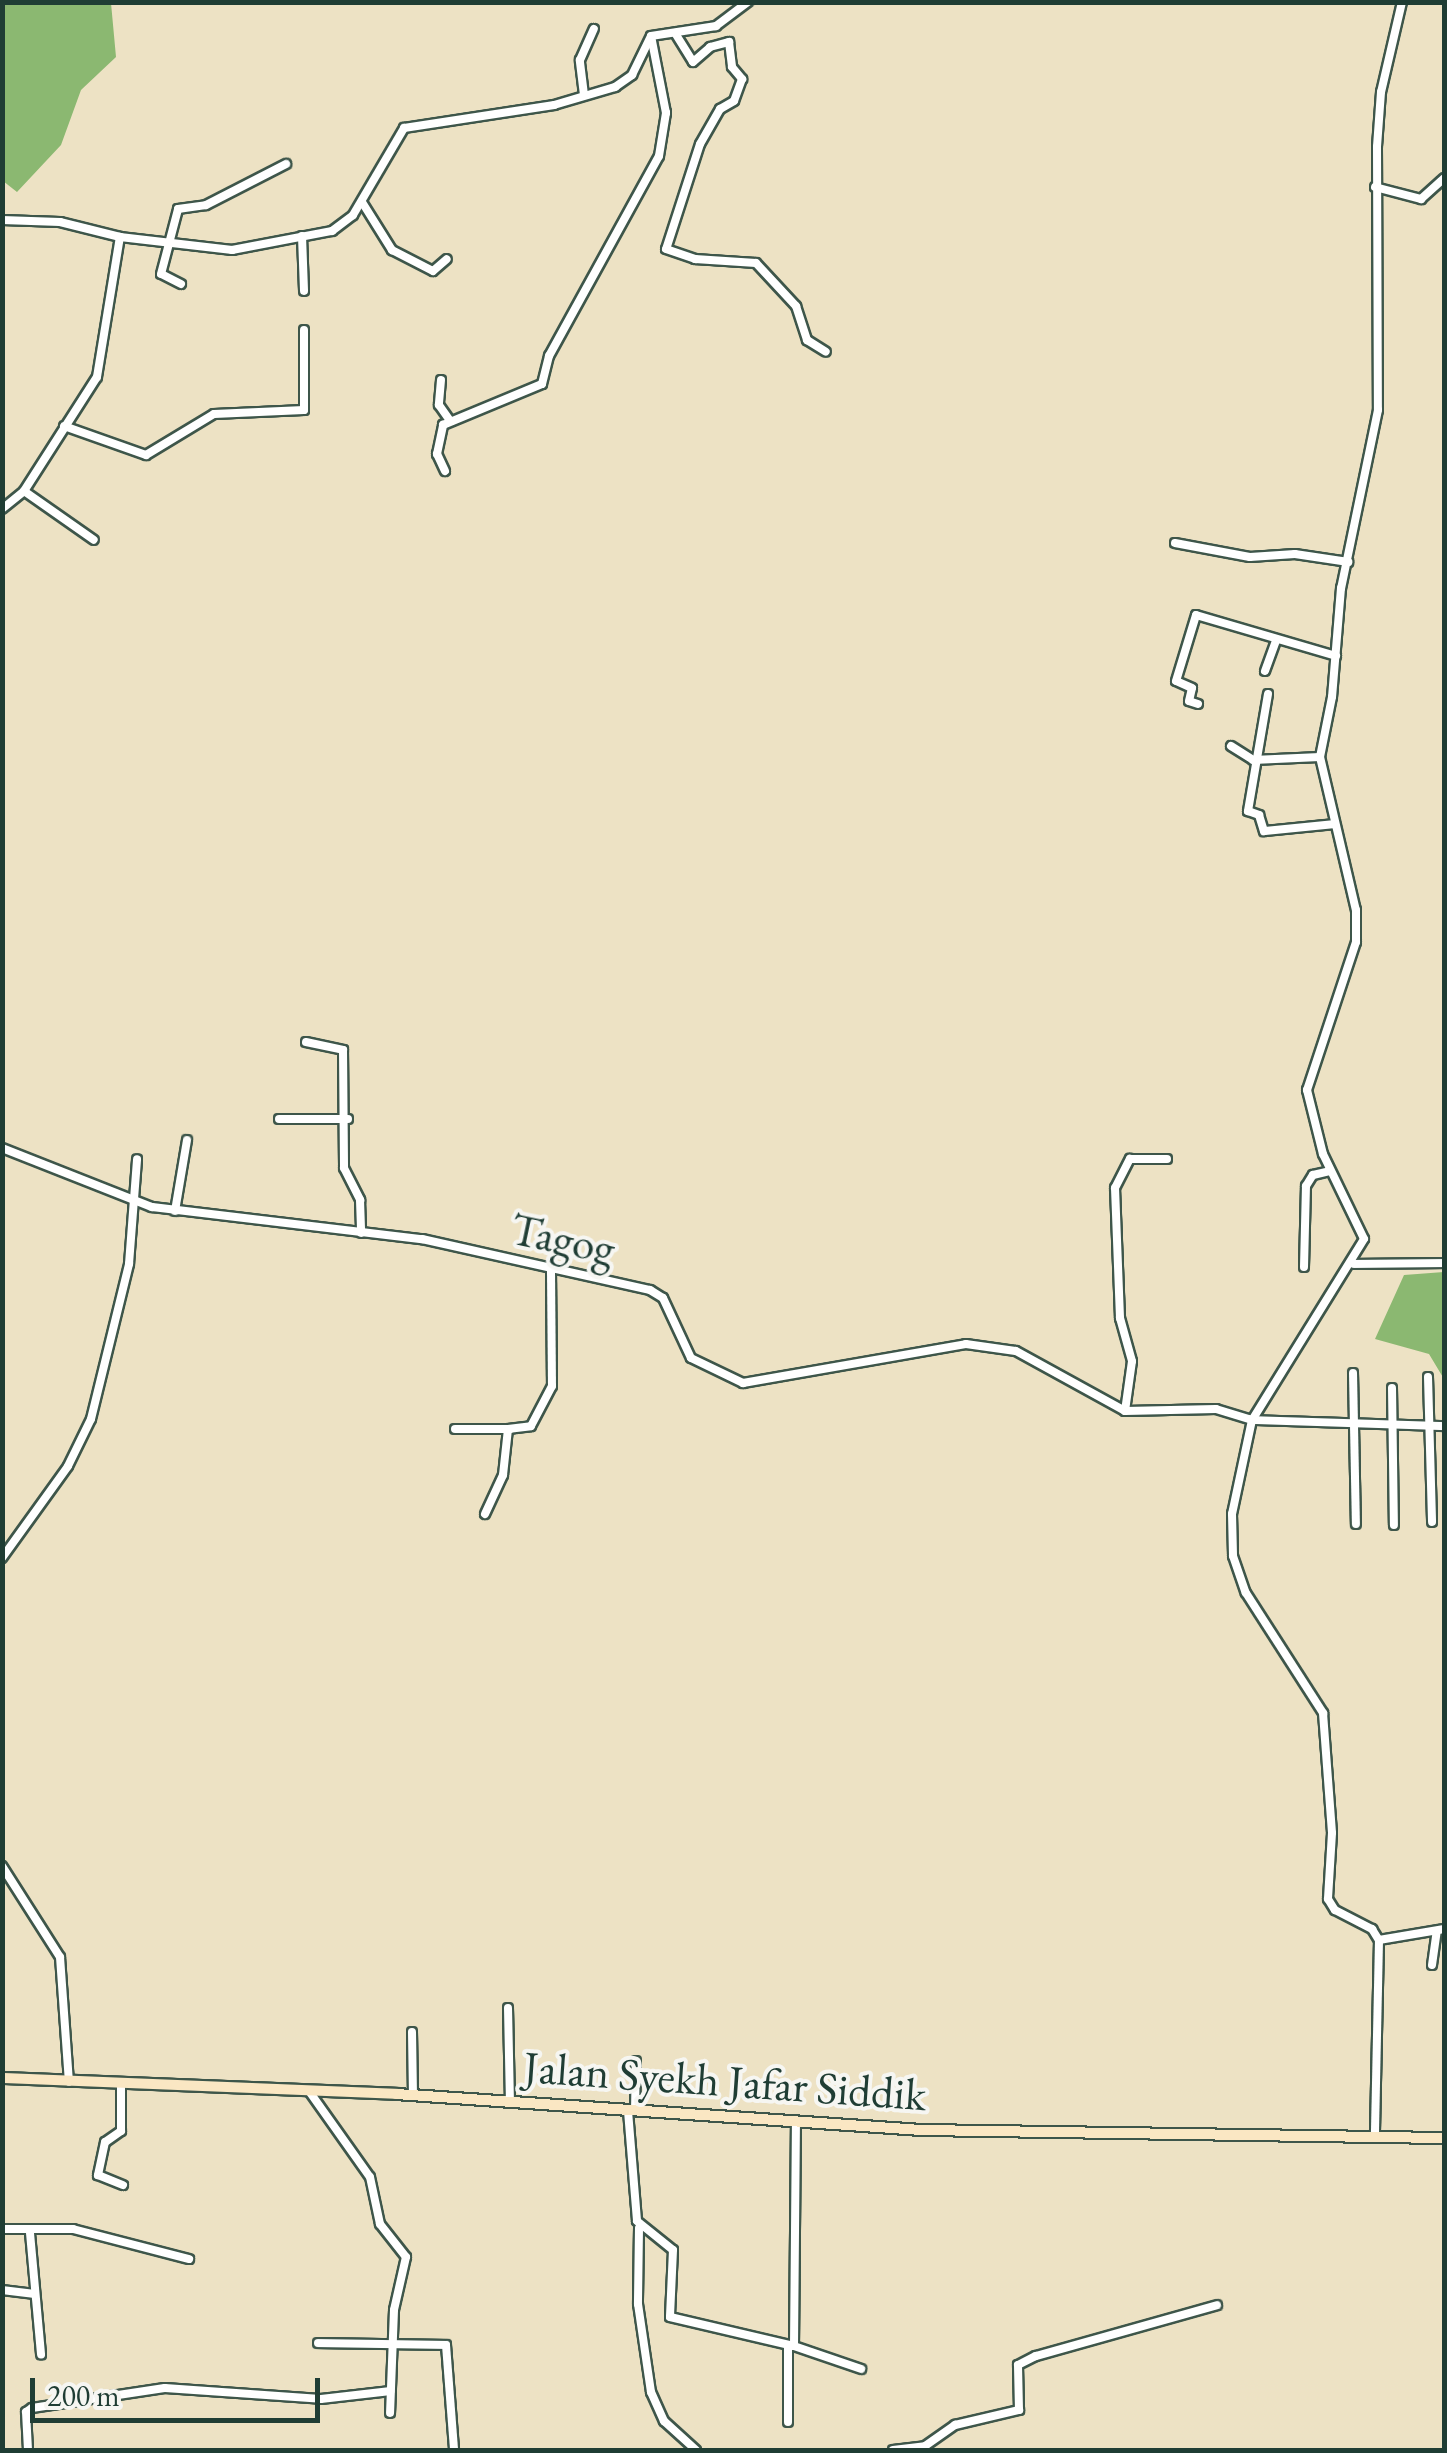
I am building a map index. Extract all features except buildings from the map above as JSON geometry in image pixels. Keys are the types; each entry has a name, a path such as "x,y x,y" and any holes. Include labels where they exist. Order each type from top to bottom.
{"main road":[{"name":"Jalan Syekh Jafar Siddik","path":"2,2078 414,2096 922,2130 1444,2138"}],"street":[{"path":"651,36 716,26 748,2"},
{"path":"1375,2136 1379,1940 1372,1928 1335,1910 1328,1899 1332,1832 1323,1713 1246,1593 1233,1556 1234,1496 1252,1420 1362,1247 1362,1228 1330,1171 1312,1127 1308,1090 1356,942 1356,910 1320,757 1348,562 1382,377 1374,186 1381,92 1402,2"},
{"path":"584,95 580,60 594,29"},
{"path":"676,33 693,62 710,47 730,42 732,67 742,79 734,101 720,109 700,144 666,249 695,259 756,263 796,306 807,340 826,352"},
{"path":"2,220 60,222 120,237 232,250 338,229 362,202 404,128 584,95 626,82 651,36"},
{"path":"445,471 437,448 441,427 542,384 549,356 665,141 651,36"},
{"path":"181,284 161,275 178,208 206,205 286,164"},
{"path":"1374,186 1422,198 1444,178"},
{"path":"362,202 392,250 434,271 447,258"},
{"path":"302,236 304,292"},
{"path":"2,509 24,491 97,376 120,237"},
{"path":"64,426 146,455 214,414 304,410 304,330"},
{"path":"441,380 440,405 450,421"},
{"path":"24,491 94,540"},
{"path":"1175,543 1250,557 1296,554 1348,562"},
{"path":"1198,704 1189,701 1192,688 1176,682 1196,615 1336,656"},
{"path":"1265,671 1276,640"},
{"path":"1268,694 1247,807 1259,815 1261,829 1334,824"},
{"path":"1231,746 1253,760 1320,757"},
{"path":"306,1042 342,1048 348,1119 345,1173 360,1200 361,1233"},
{"path":"279,1119 348,1119"},
{"path":"175,1212 187,1140"},
{"name":"Tagog","path":"2,1148 138,1202 175,1212 213,1219 278,1218 422,1240 657,1293 691,1358 743,1382 966,1344 1016,1351 1125,1411"},
{"path":"1166,1158 1130,1159 1115,1188 1120,1311 1132,1361 1125,1411 1216,1409 1252,1420 1444,1426"},
{"path":"2,1558 84,1440 129,1264 138,1202 136,1159"},
{"path":"1304,1267 1306,1186 1314,1175 1330,1171"},
{"path":"1354,1264 1444,1264"},
{"path":"455,1429 530,1426 552,1386 551,1270"},
{"path":"1353,1373 1356,1524"},
{"path":"1428,1377 1432,1522"},
{"path":"1392,1388 1394,1524"},
{"path":"485,1514 503,1475 510,1429"},
{"path":"2,1866 60,1958 69,2082"},
{"path":"1379,1940 1440,1930 1432,1966"},
{"path":"508,2008 510,2102"},
{"path":"412,2032 414,2096"},
{"path":"636,2061 632,2111 639,2227 638,2304 650,2392 664,2421 696,2450"},
{"path":"121,2084 121,2131 105,2142 98,2175 123,2184"},
{"path":"309,2091 370,2177 380,2224 406,2257 393,2344 390,2413"},
{"path":"788,2422 796,2121"},
{"path":"639,2227 673,2250 670,2316 791,2345 861,2369"},
{"path":"2,2229 30,2233 72,2229 189,2259"},
{"path":"30,2233 40,2356"},
{"path":"2,2290 33,2294"},
{"path":"893,2450 925,2446 955,2425 1019,2410 1018,2364 1217,2304"},
{"path":"318,2343 448,2347 454,2450"},
{"path":"28,2450 26,2412 32,2408 165,2388 322,2399 391,2391"}],"green space":[{"path":"2,3 111,3 116,57 81,90 61,145 17,192 3,181"},
{"path":"1444,1272 1444,1379 1429,1354 1375,1339 1404,1275"}]}
